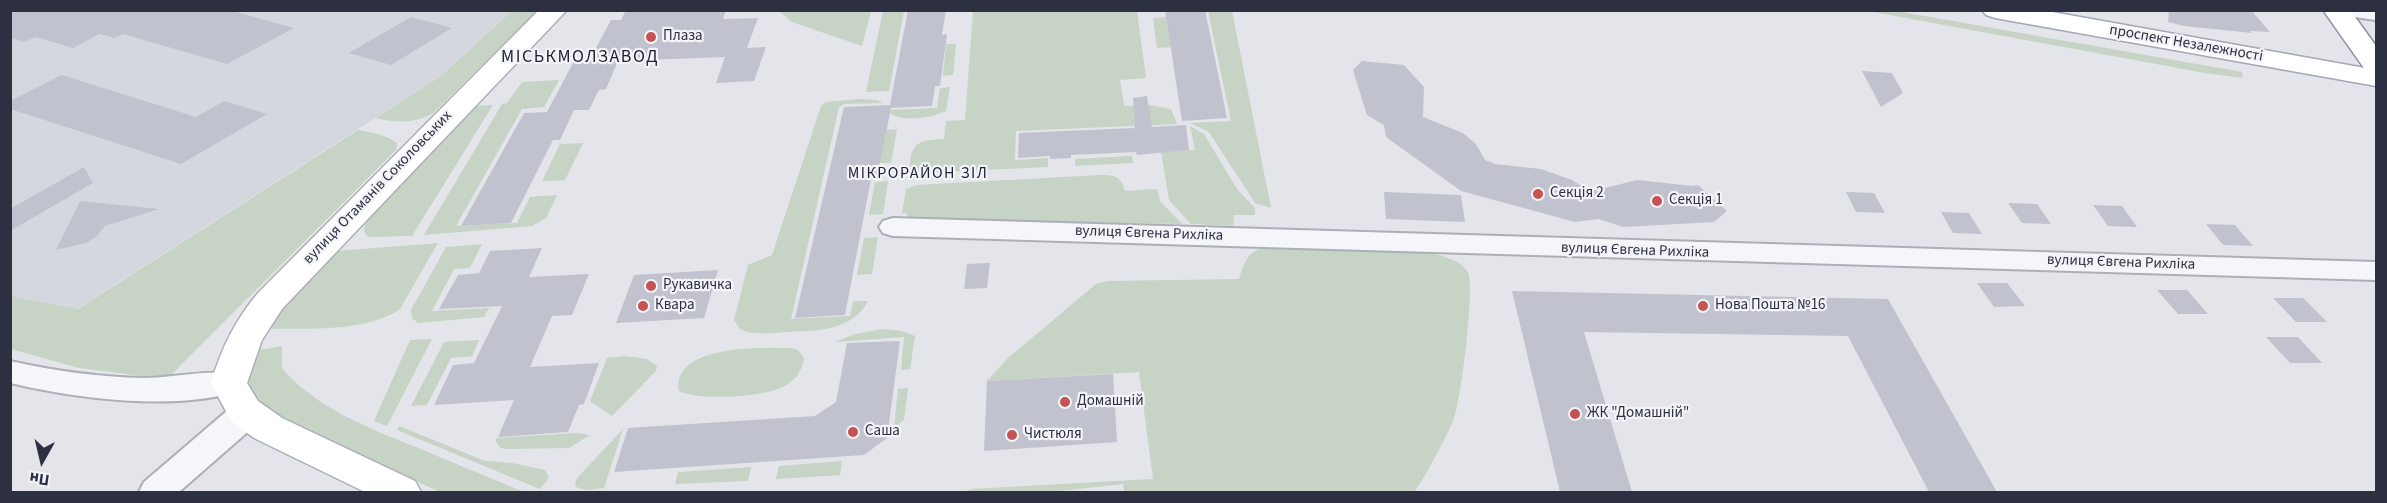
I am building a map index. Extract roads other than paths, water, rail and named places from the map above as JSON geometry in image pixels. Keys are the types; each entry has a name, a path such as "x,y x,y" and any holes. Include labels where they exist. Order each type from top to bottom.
{"main road":[{"name":"вулиця Отаманів Соколовських","path":"238,398 242,342 255,319 554,10"},
{"name":"проспект Незалежності","path":"1995,10 2376,78"},
{"path":"2336,10 2376,65"},
{"path":"238,398 268,428 402,492"}],"street":[{"path":"2348,10 2376,13"},
{"name":"вулиця Євгена Рихліка","path":"893,227 1284,237 1832,257 2376,271"},
{"path":"10,372 48,381 110,390 174,390 238,398"},
{"path":"156,492 238,398"}],"place":[{"name":"Плаза","path":"651,37"},
{"name":"Секція 2","path":"1538,194"},
{"name":"Секція 1","path":"1657,201"},
{"name":"Рукавичка","path":"651,286"},
{"name":"Квара","path":"643,306"},
{"name":"Нова Пошта №16","path":"1703,306"},
{"name":"Домашній","path":"1065,402"},
{"name":"ЖК \"Домашній\"","path":"1575,414"},
{"name":"Саша","path":"853,432"},
{"name":"Чистюля","path":"1012,435"}],"district":[{"name":"МІСЬКМОЛЗАВОД","path":"580,58"},
{"name":"МІКРОРАЙОН ЗІЛ","path":"918,174"}]}
